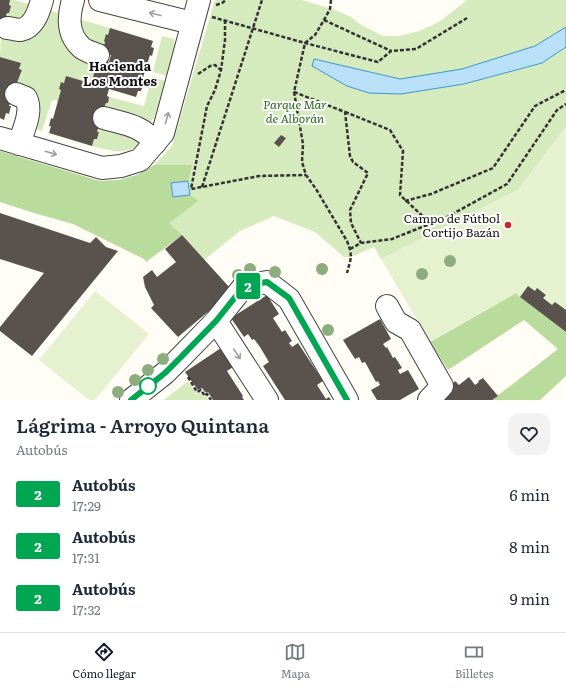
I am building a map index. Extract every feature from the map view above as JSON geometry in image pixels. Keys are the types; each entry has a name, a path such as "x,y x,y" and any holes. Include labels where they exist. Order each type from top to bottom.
{"street":[{"path":"7,28 21,30 31,25 39,12 42,0"},
{"path":"72,0 69,21 71,32 82,48 98,55"},
{"path":"16,94 26,98 29,104 28,115 10,141 102,168 121,166 140,160 163,133 203,11 100,0"},
{"path":"104,118 139,128 149,135 155,143"},
{"path":"131,400 165,373 216,321 244,286 267,282 289,298 347,400"},
{"path":"387,306 396,322 410,330 442,386 429,400"},
{"path":"216,321 267,400"}],"path":[{"path":"203,11 226,0"},
{"path":"202,187 262,0"},
{"path":"331,0 330,9 315,35 305,43 294,92 303,144 302,162 306,175 347,241 351,257 347,273"},
{"path":"203,11 225,20 378,62 391,51"},
{"path":"324,20 391,51 416,49 467,18"},
{"path":"225,20 225,40 221,70 215,90 207,106 191,189 259,176 306,175"},
{"path":"192,78 210,66 215,65 221,70"},
{"path":"405,201 431,194 493,168 535,106 566,90"},
{"path":"294,92 390,130 403,151 400,195 430,223"},
{"path":"350,249 361,243 392,239 447,217 507,184 557,110 566,104"},
{"path":"345,112 350,156 353,162 368,174 350,210 351,223 361,243"},
{"path":"187,376 197,392 201,390 205,396 207,394 211,400"}],"green space":[{"path":"10,0 35,6 25,24 5,20 11,6 9,5"},
{"name":"Parque Mar de Alborán","path":"215,0 302,0 335,10 351,17 360,24 383,36 399,36 419,31 439,22 467,0 566,0 566,127 518,190 381,259 374,247 351,257 344,257 315,232 274,216 240,231 204,260 168,223 100,181 119,180 137,175 154,165 172,146"},
{"path":"45,9 65,15 99,63 97,71 95,70 93,77 95,78 93,84 61,82 61,90 58,101 52,100 42,131 28,127 12,87 18,77 20,77 22,70 19,69 21,63 0,57 1,33"},
{"path":"75,18 110,28 108,35 106,34 103,50 87,44"},
{"path":"162,36 174,39 175,47 167,76 153,72"},
{"path":"152,77 165,81 154,118 146,125 103,110 109,97 144,106"},
{"path":"99,124 136,131 142,143 136,147 124,151 112,151 92,146 94,139 97,139"},
{"name":"Campo de Fútbol Cortijo Bazán","path":"566,127 566,332 516,293 430,342 381,259 518,190"},
{"path":"0,151 100,181 119,180 137,175 154,165 192,165 188,181 171,184 173,197 190,195 198,201 169,223 182,235 146,262 144,259 73,224 0,202"},
{"path":"95,291 149,334 95,400 89,400 39,360"},
{"path":"516,293 566,332 566,376 540,400 492,400 558,349 524,320 448,370 430,342"},
{"path":"188,381 197,394 200,392 209,400 164,400"}],"water":[{"path":"566,27 566,47 542,63 464,84 401,94 369,93 347,86 312,66 314,59 400,79 462,69 535,46"},
{"path":"188,181 190,195 173,197 171,183"}],"building":[{"path":"0,0 10,0 9,5 11,6 9,13 7,13 5,20 0,26"},
{"path":"110,28 153,41 151,47 154,48 145,71 141,91 138,91 136,97 109,89 107,96 109,97 108,103 106,103 103,110 97,132 99,132 97,139 94,139 92,146 49,133 51,118 53,119 61,90 59,89 61,82 64,83 66,76 93,84 95,70 97,71 99,63 103,61 109,62 111,55 105,54 103,50 106,34 108,35"},
{"path":"0,57 21,63 19,69 22,70 16,85 13,84 9,97 12,98 9,106 11,106 9,114 6,113 4,120 0,118"},
{"path":"281,135 286,138 279,147 274,143"},
{"path":"0,213 90,243 96,237 106,247 118,251 32,356 0,331 0,327 44,273 0,259"},
{"path":"182,235 230,288 216,305 178,337 151,308 154,305 145,287 143,277 152,270 157,277 176,262 165,249"},
{"path":"528,286 535,291 537,288 546,295 543,298 552,305 555,302 566,310 566,332 520,297"},
{"path":"267,295 279,314 273,318 282,332 285,330 292,341 289,343 292,347 298,343 323,381 317,385 326,399 329,397 331,400 285,400 263,366 269,362 260,347 248,334 244,337 231,318"},
{"path":"380,319 391,339 383,344 386,348 387,347 393,358 395,357 402,368 398,370 400,374 408,370 419,389 400,400 377,400 371,390 380,385 378,381 376,382 365,362 362,363 359,357 355,359 343,340"},
{"path":"221,348 233,367 227,371 244,400 213,400 208,392 206,393 202,388 198,390 185,372"},
{"path":"469,377 475,385 483,378 498,396 492,400 439,400 455,381 459,385"}],"bus line":[{"name":"2","path":"131,400 165,373 181,357 216,321 244,286 267,282 289,298 347,400"}],"place":[{"name":"Campo de Fútbol Cortijo Bazán","path":"508,225"}],"district":[{"name":"Hacienda Los Montes","path":"120,72"}]}
